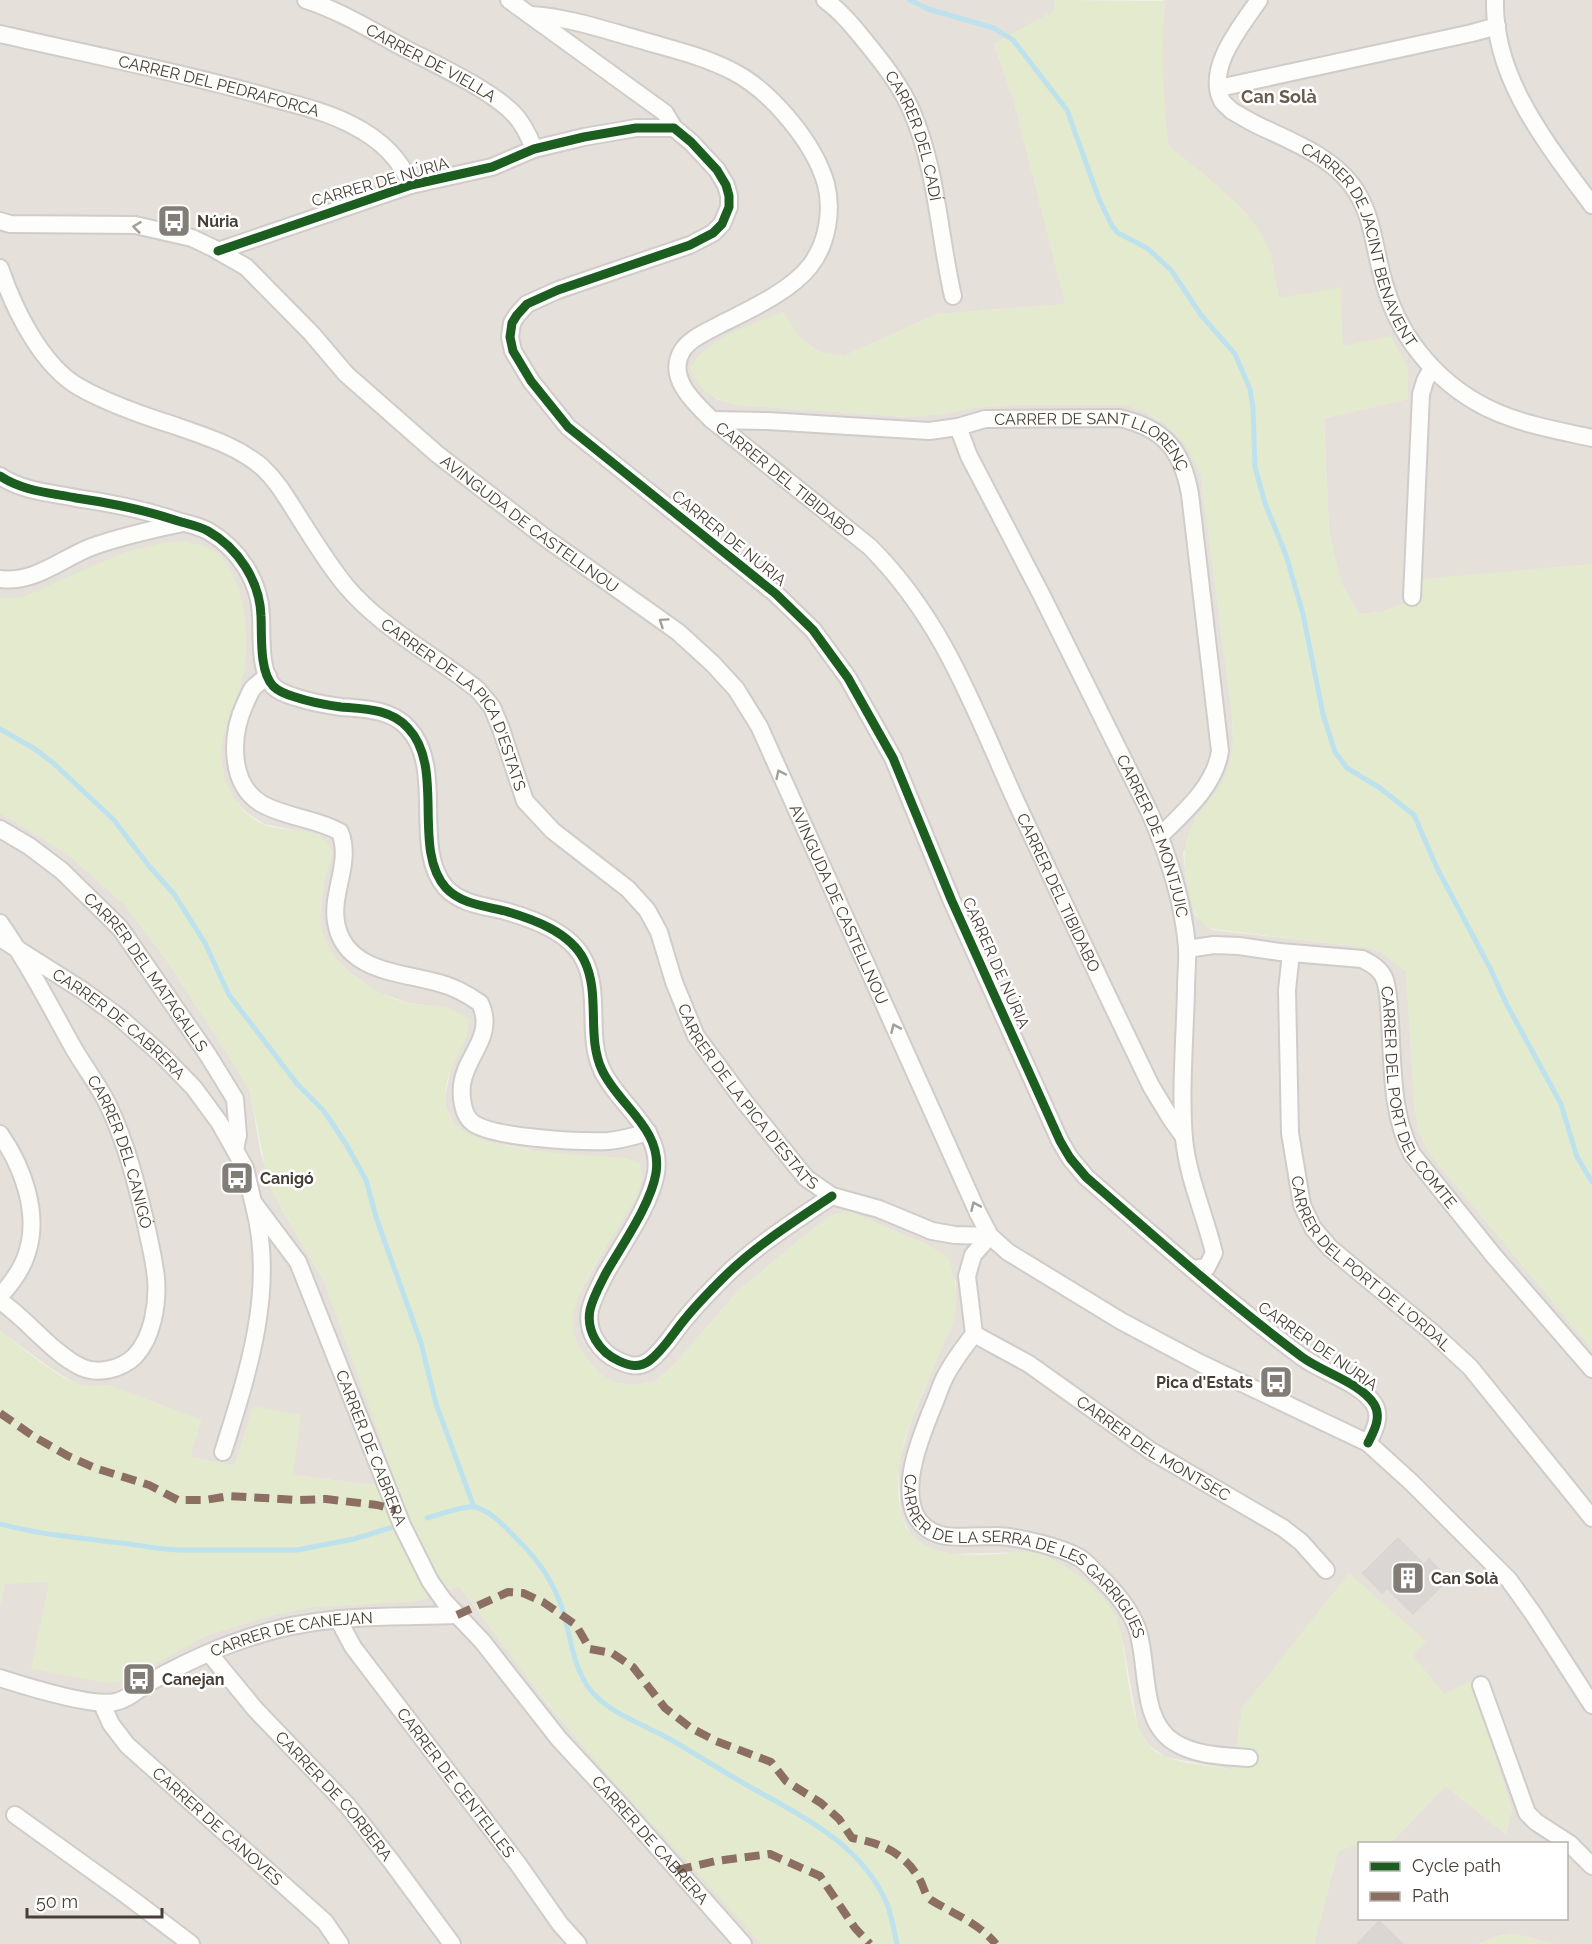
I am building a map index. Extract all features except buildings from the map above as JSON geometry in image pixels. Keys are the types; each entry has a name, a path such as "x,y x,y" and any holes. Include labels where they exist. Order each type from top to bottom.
{"street":[{"name":"CARRER DE VIELLA","path":"306,0 341,15 434,63 493,98 517,118 528,134 534,149"},
{"path":"509,0 665,113 674,128"},
{"name":"CARRER DEL CADÍ","path":"825,0 846,19 881,61 899,87 912,112 933,187 953,296"},
{"path":"1259,0 1220,64 1219,88 1497,26"},
{"path":"1495,0 1497,26 1509,73 1522,102 1592,205"},
{"name":"CARRER DEL TIBIDABO","path":"530,15 564,19 613,32 694,56 731,70 749,81 782,112 820,168 826,185 828,220 820,248 810,266 797,279 780,290 692,341 683,349 679,358 677,369 679,380 693,402 712,420 870,547 885,562 927,616 959,672 1039,851 1151,1086 1184,1137"},
{"name":"CARRER DEL PEDRAFORCA","path":"0,34 206,80 334,117 368,134 380,143 394,156 411,185"},
{"name":"CARRER DE JACINT BENAVENT","path":"1219,88 1222,101 1232,111 1309,150 1350,182 1367,212 1385,287 1392,306 1413,345 1432,368 1458,391 1497,413 1527,423 1592,438"},
{"name":"CARRER DE NÚRIA","path":"218,250 411,185 492,167 534,149 636,128 674,128 691,142 717,170 726,185 729,207 722,224 690,245 558,290 527,304 512,323 510,337 513,351 531,381 568,427 776,594 798,614 832,655 869,712 893,758 951,899 1056,1132 1070,1158 1086,1178 1239,1308 1305,1359 1369,1397 1378,1414 1368,1443"},
{"name":"AVINGUDA DE CASTELLNOU","path":"0,221 10,224 135,225 192,238 246,267 305,327 346,374 437,454 547,539 678,632 713,664 736,689 759,726 990,1236 1008,1252 1120,1321 1200,1363 1368,1443 1412,1482 1509,1580 1592,1705"},
{"name":"CARRER DE LA PICA D'ESTATS","path":"0,268 31,336 48,360 61,372 78,387 214,439 245,454 277,483 339,577 363,605 478,690 492,707 525,801 553,831 628,889 647,910 659,932 674,982 696,1036 781,1149 806,1178 832,1196 879,1209 932,1231 956,1235 990,1236"},
{"path":"1412,597 1421,394 1432,368"},
{"name":"CARRER DE SANT LLORENÇ","path":"712,420 778,421 929,431 958,427 985,419 1119,418 1136,422 1155,431 1169,443 1186,472 1190,494 1220,751 1219,762 1206,786 1160,836"},
{"name":"CARRER DE MONTJUIC","path":"958,427 969,456 1041,594 1160,836 1180,909 1187,949 1183,1094 1186,1155 1214,1253 1207,1267 1194,1269"},
{"path":"0,476 4,480 28,489 133,508 184,522 206,530 230,547 243,562 254,585 261,610 263,657 273,686 288,695 313,702 363,708 388,714 411,730 419,745 425,765 429,827 433,861 438,878 450,892 461,899 519,915 556,931 582,957 590,976 597,1059 604,1074 648,1132 656,1152 656,1171 651,1192 598,1288 591,1307 589,1322 593,1338 612,1357 631,1366 641,1366 662,1350 686,1318 728,1273 797,1218 832,1196"},
{"path":"0,579 33,576 92,547 184,522"},
{"path":"268,676 253,688 238,720 234,739 238,770 251,794 262,803 320,822 340,832 344,843 344,854 334,906 336,922 339,935 346,947 358,959 392,972 455,988 480,1003 484,1022 482,1039 462,1083 465,1113 472,1122 488,1129 510,1134 576,1140 609,1141 648,1132"},
{"name":"CARRER DEL MATAGALLS","path":"0,829 29,846 62,871 120,928 208,1055 235,1099 238,1134 235,1149"},
{"name":"CARRER DEL CANIGÓ","path":"0,923 21,953 86,1070 109,1106 131,1168 156,1280 150,1332 136,1355 125,1365 107,1370 81,1367 57,1350 0,1298"},
{"name":"CARRER DE CABRERA","path":"0,938 82,990 119,1017 163,1056 194,1088 219,1122 245,1168 253,1202 298,1262 402,1525 429,1581 482,1641 559,1739 743,1944"},
{"name":"CARRER DEL PORT DEL COMTE","path":"1187,949 1214,945 1239,946 1362,959 1373,964 1381,972 1387,991 1397,1110 1405,1140 1412,1154 1494,1256 1592,1369"},
{"name":"CARRER DEL PORT DE L'ORDAL","path":"1291,953 1287,990 1290,1133 1302,1205 1313,1228 1330,1248 1433,1333 1470,1367 1592,1518"},
{"path":"0,1134 19,1168 31,1204 28,1251 14,1280 0,1298"},
{"path":"223,1452 244,1384 263,1274 262,1246 253,1202"},
{"path":"974,1334 967,1276 973,1256 990,1236"},
{"name":"CARRER DEL MONTSEC","path":"974,1334 1029,1364 1150,1452 1283,1528 1301,1542 1326,1570"},
{"name":"CARRER DE LA SERRA DE LES GARRIGUES","path":"974,1334 945,1376 917,1452 910,1495 915,1514 922,1525 940,1536 999,1536 1042,1544 1080,1558 1109,1585 1124,1604 1137,1629 1149,1700 1155,1719 1164,1734 1190,1750 1213,1755 1249,1758"},
{"name":"CARRER DE CANEJAN","path":"0,1678 102,1704 130,1697 149,1683 209,1653 260,1635 301,1624 338,1619 457,1615"},
{"name":"CARRER DE CENTELLES","path":"338,1619 353,1647 518,1864 560,1924 578,1944"},
{"name":"CARRER DE CORBERA","path":"209,1653 255,1709 346,1805 391,1861 452,1944"},
{"path":"1481,1685 1527,1813 1536,1822 1567,1842"},
{"name":"CARRER DE CÀNOVES","path":"102,1704 111,1724 127,1745 325,1922 340,1944"},
{"path":"15,1815 191,1944"},
{"path":"1568,1843 1592,1866"}],"shaded area":[{"path":"0,0 1054,0 1056,10 994,44 1013,98 1066,304 937,314 844,356 820,352 802,340 714,398 736,405 907,417 1012,405 1126,405 1143,411 1167,425 1192,454 1201,476 1232,715 1233,745 1229,767 1219,790 1197,816 1183,854 1195,915 1212,930 1370,948 1379,951 1406,971 1418,1130 1430,1154 1592,1349 1592,1944 1554,1944 1515,1934 1497,1936 1478,1944 1314,1944 1338,1851 1357,1844 1358,1920 1568,1920 1568,1842 1392,1842 1445,1786 1506,1834 1512,1810 1471,1681 1444,1695 1413,1656 1426,1640 1242,1708 1234,1770 1165,1757 1149,1745 1138,1728 1124,1647 1116,1616 1030,1552 951,1554 928,1548 912,1536 901,1515 898,1466 911,1421 955,1315 956,1281 928,1245 848,1211 832,1215 738,1291 673,1366 655,1381 637,1385 616,1383 601,1375 583,1354 573,1334 573,1311 581,1290 613,1234 529,1149 487,1142 465,1133 454,1124 446,1108 445,1096 452,1065 467,1035 449,1008 408,1003 375,991 335,958 323,938 320,916 323,882 333,852 319,835 264,824 246,812 234,799 225,781 220,756 224,728 244,672 245,620 240,595 186,541 127,552 23,598 0,599"},
{"path":"1162,0 1592,0 1592,564 1422,580 1421,598 1381,612 1359,614 1341,583 1329,531 1324,418 1408,399 1279,298 1267,245 1245,212 1168,146 1163,91 1162,38 1165,1"},
{"path":"0,813 65,852 125,905 165,958 250,1091 261,1155 282,1209 324,1281 395,1477 372,1485 293,1475 253,1406 235,1466 190,1457 201,1420 108,1385 95,1387 78,1385 0,1331"},
{"path":"49,1581 167,1656 207,1635 265,1617 311,1607 418,1601 459,1586 549,1706 616,1784 712,1887 761,1944 0,1944 0,1605 5,1584"}],"green space":[{"path":"1054,0 1165,1 1163,55 1168,146 1223,190 1248,215 1267,244 1279,298 1341,287 1343,346 1391,336 1408,368 1408,399 1324,418 1329,531 1341,583 1359,614 1381,612 1421,598 1422,579 1592,564 1592,1349 1430,1154 1418,1130 1406,971 1379,951 1370,948 1212,929 1206,926 1196,914 1185,872 1186,843 1197,816 1219,787 1226,773 1233,740 1201,476 1188,450 1173,431 1152,416 1125,405 1012,405 907,417 736,405 708,393 698,384 690,369 696,359 717,341 744,327 783,312 802,340 820,352 844,356 937,314 1065,304 1013,98 994,44 1055,10"},
{"path":"185,541 212,549 228,565 235,578 244,610 246,659 240,686 226,726 221,753 222,767 226,782 236,802 252,818 275,828 312,833 327,843 333,852 323,888 321,905 324,936 331,951 342,965 375,990 407,1003 448,1008 469,1019 466,1037 446,1089 446,1104 452,1120 471,1135 491,1142 537,1151 626,1158 640,1163 642,1178 637,1197 595,1264 573,1311 573,1334 583,1354 601,1375 616,1383 637,1385 655,1381 673,1366 738,1291 832,1215 848,1211 928,1245 948,1257 954,1278 956,1300 953,1324 915,1410 902,1451 898,1492 901,1513 907,1528 916,1539 927,1546 955,1554 986,1555 1032,1552 1066,1567 1102,1597 1116,1617 1121,1633 1135,1716 1142,1734 1152,1748 1173,1759 1233,1770 1242,1708 1349,1573 1426,1641 1413,1656 1444,1694 1471,1681 1512,1810 1506,1834 1445,1786 1392,1842 1358,1842 1358,1845 1338,1851 1314,1944 761,1944 575,1737 459,1586 418,1601 311,1607 265,1617 207,1635 127,1680 108,1683 31,1669 49,1582 5,1584 0,1605 0,1331 71,1382 87,1386 108,1385 201,1420 190,1457 235,1466 253,1406 301,1415 293,1475 371,1485 394,1476 324,1281 269,1186 250,1091 165,958 125,905 65,852 0,813 0,599 23,597 127,552 162,543"},
{"path":"1515,1934 1554,1944 1478,1944 1497,1936"}],"waterway":[{"path":"910,0 928,9 994,28 1013,40 1067,110 1099,199 1112,226 1118,233 1147,248 1171,270 1201,315 1235,354 1250,389 1255,467 1265,503 1286,555 1303,614 1323,714 1335,752 1347,768 1380,788 1414,815 1437,868 1561,1104 1577,1157 1592,1182"},
{"path":"0,729 35,749 52,762 113,819 174,894 205,943 229,995 298,1085 324,1111 346,1144 366,1180 377,1220 421,1343 436,1404 474,1507"},
{"path":"427,1518 475,1507 499,1521 532,1556 554,1589 562,1608 579,1669 590,1690 614,1710 666,1737 792,1810 847,1849 876,1883 889,1909 897,1944"},
{"path":"0,1524 56,1535 178,1550 297,1550 354,1539 390,1528"}],"marked path":[{"path":"0,1413 33,1436 68,1456 95,1468 149,1485 178,1500 205,1500 229,1496 298,1500 326,1499 377,1505 396,1510"},
{"path":"457,1615 508,1592 523,1593 543,1602 576,1625 590,1649 612,1653 633,1667 665,1708 691,1728 716,1741 771,1762 786,1781 821,1803 839,1819 852,1838 882,1846 900,1856 914,1871 929,1898 973,1924 996,1944"},
{"path":"677,1870 716,1861 770,1854 820,1876 855,1928 870,1944"}],"cycle path":[{"path":"218,251 411,185 492,167 534,149 584,137 636,128 674,128 691,142 717,170 726,185 729,207 722,224 713,233 690,245 558,290 527,304 512,323 510,337 513,351 531,381 568,427 776,594 813,630 848,678 893,758 951,899 1060,1141 1070,1158 1086,1177 1247,1314 1302,1357 1351,1384 1368,1397 1374,1404 1377,1414 1373,1434 1368,1443"},
{"path":"0,476 37,491 153,513 201,528 219,538 238,556 257,590 260,603 263,662 273,686 286,694 312,702 386,714 408,728 419,745 425,764 431,852 436,872 446,888 466,901 527,918 550,928 578,950 589,973 592,987 597,1057 609,1083 646,1130 653,1143 656,1157 656,1173 648,1198 606,1273 590,1310 592,1333 605,1352 631,1365 642,1365 649,1361 664,1347 699,1303 735,1266 776,1234 832,1196"}],"place":[{"name":"Núria","path":"174,221"},
{"name":"Canigó","path":"237,1178"},
{"name":"Pica d'Estats","path":"1276,1382"},
{"name":"Can Solà","path":"1408,1578"},
{"name":"Canejan","path":"139,1679"}],"district":[{"name":"Can Solà","path":"1279,96"}]}
